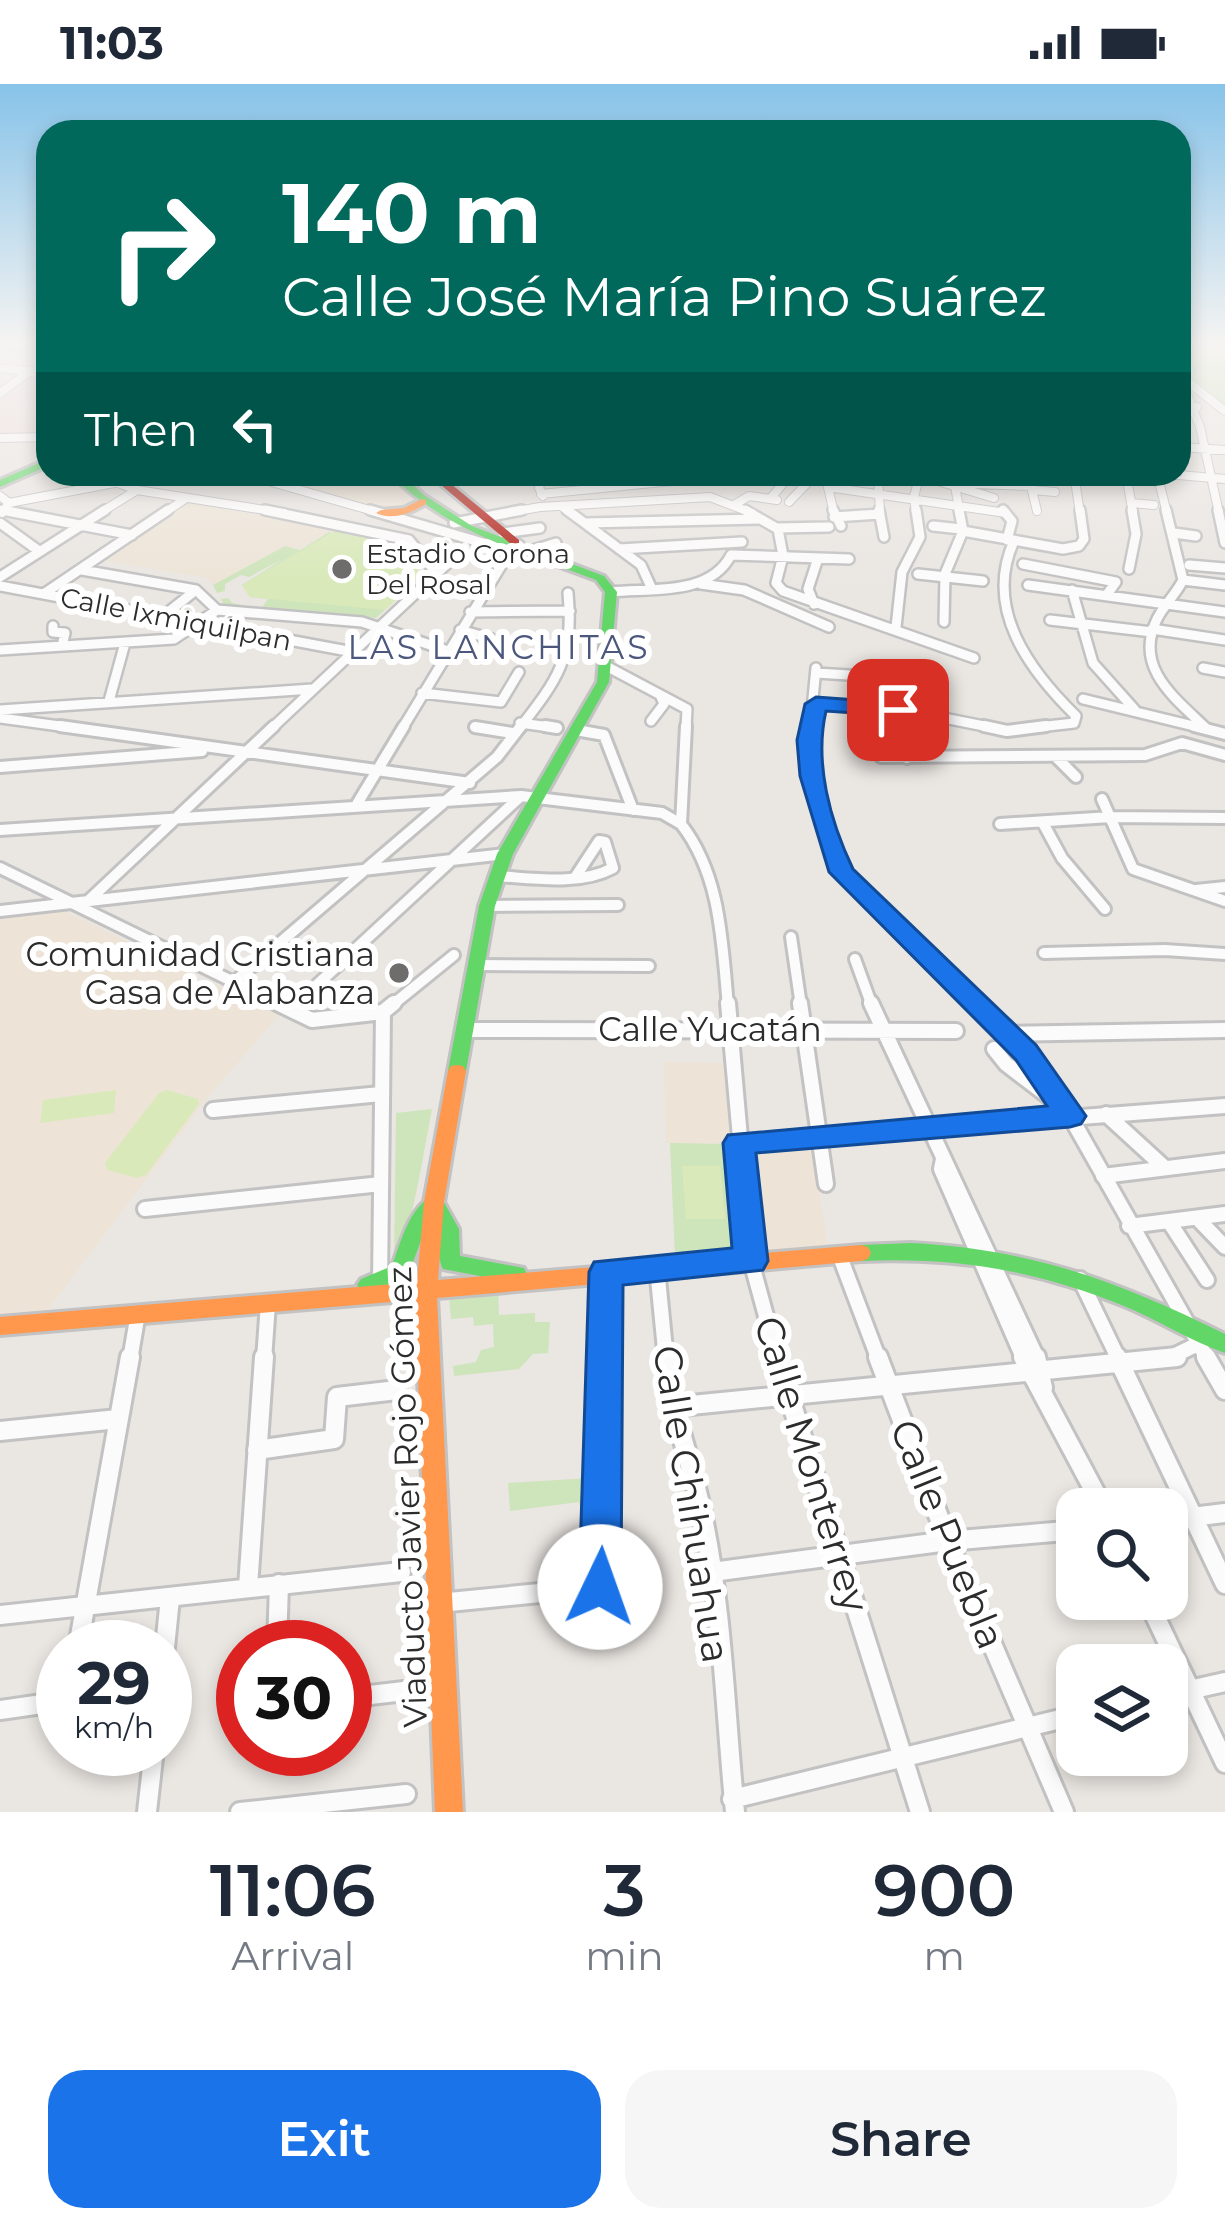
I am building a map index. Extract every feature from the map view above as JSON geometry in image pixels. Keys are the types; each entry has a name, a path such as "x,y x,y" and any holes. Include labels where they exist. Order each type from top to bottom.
{"main road":[{"path":"2,499 36,473"},
{"path":"407,486 454,523 589,572 611,592"},
{"path":"446,486 517,546"},
{"path":"381,513 406,511 422,502"},
{"name":"Viaducto Javier Rojo Gómez","path":"449,1812 426,1288 434,1202 487,906 529,796 567,729 603,682 611,592"},
{"path":"381,1288 405,1267 413,1232 434,1202 449,1229 450,1263 531,1278"},
{"path":"0,1326 340,1296 356,1287 426,1288 880,1248 982,1252 1081,1280 1225,1344"}],"street":[{"path":"1199,424 1224,537"},
{"path":"0,438 36,437"},
{"path":"1191,448 1225,450"},
{"path":"1191,476 1225,479"},
{"path":"2,499 96,486"},
{"path":"126,486 313,516 409,540 437,574"},
{"path":"286,486 517,546 556,543"},
{"path":"541,494 542,486"},
{"path":"541,494 600,486"},
{"path":"661,486 673,520"},
{"path":"734,505 751,493 773,500 783,486"},
{"path":"789,502 812,486"},
{"path":"826,486 841,526"},
{"path":"879,486 884,537"},
{"path":"816,704 898,710 994,729 1064,727 1076,716 1028,668 1014,644 1005,562 1013,530 1003,510 914,497 888,486"},
{"path":"896,627 902,572 920,537 914,497 918,486"},
{"path":"944,622 948,552 962,530 952,486"},
{"path":"955,486 994,498"},
{"path":"1000,486 1055,492"},
{"path":"934,526 1063,549 1079,546 1084,539 1076,486"},
{"path":"1128,486 1136,534 1129,569"},
{"path":"1160,486 1184,580 1152,631 1154,672 1160,686 1207,729"},
{"path":"1033,488 1037,511"},
{"path":"0,581 137,490"},
{"path":"541,494 641,565 651,587"},
{"path":"454,523 561,506 710,497 777,528 830,527"},
{"path":"2,499 82,525 134,533"},
{"path":"44,593 185,499"},
{"path":"1131,503 1154,505"},
{"path":"834,517 880,514"},
{"path":"586,523 761,519"},
{"path":"0,523 39,551"},
{"path":"357,804 470,612 517,546 540,527"},
{"path":"777,528 782,556 776,583 783,591 974,658"},
{"path":"1174,533 1196,536"},
{"path":"618,549 742,542"},
{"path":"714,544 731,555 849,559"},
{"path":"88,901 465,547"},
{"path":"697,585 724,572 731,555"},
{"path":"814,604 808,589 818,558"},
{"path":"1023,564 1056,565 1102,579 1115,578 1108,593"},
{"path":"1190,565 1225,568"},
{"path":"82,570 196,590 217,610 362,622 448,651"},
{"path":"918,574 983,581"},
{"path":"1184,580 1225,585"},
{"name":"Calle Ixmiquilpan","path":"0,581 353,652"},
{"path":"697,585 733,598"},
{"path":"611,592 697,585 743,590 829,627"},
{"path":"1028,585 1225,612"},
{"path":"163,617 196,590"},
{"path":"1072,590 1093,663 1135,710"},
{"path":"234,982 470,783 553,686 572,636 568,592"},
{"path":"0,650 174,639 217,610"},
{"path":"470,612 570,611"},
{"path":"1050,620 1225,640"},
{"path":"53,626 53,632 65,633 62,646"},
{"path":"460,630 492,639"},
{"path":"109,701 124,643"},
{"path":"945,646 945,660"},
{"path":"0,830 529,796 662,814 681,824 687,710 674,698 661,697 606,666"},
{"path":"316,667 334,670"},
{"path":"1203,668 1225,672"},
{"path":"898,693 914,693 913,677 816,670 816,704 808,740 811,776 842,872 1007,1034 1067,1116 1225,1390"},
{"path":"422,693 501,702 518,672"},
{"path":"0,714 109,701 314,689"},
{"path":"651,721 664,704 661,697"},
{"path":"1083,699 1225,734"},
{"path":"898,710 907,758"},
{"path":"0,714 212,749 470,783"},
{"path":"475,728 567,729 604,735 633,810"},
{"path":"881,758 1145,755 1182,743 1225,755"},
{"path":"0,767 212,749"},
{"path":"1057,758 1076,777"},
{"path":"291,1009 529,796"},
{"path":"1102,799 1127,863 1225,901"},
{"path":"1000,824 1112,817 1225,818"},
{"path":"1043,823 1055,856 1081,875 1106,909"},
{"name":"Calle Monterrey","path":"681,824 707,864 721,929 751,1261 787,1392 920,1812"},
{"path":"496,876 576,876 613,872 602,840 576,876"},
{"path":"0,910 505,854"},
{"path":"0,868 313,1020 383,1012 454,955"},
{"path":"1195,890 1225,887"},
{"path":"487,906 618,905"},
{"path":"791,937 826,1184"},
{"path":"1044,953 1165,950 1225,954"},
{"path":"855,959 880,1029 931,1129 943,1159 941,1169 1093,1488"},
{"path":"476,965 649,966"},
{"path":"381,1288 383,1012"},
{"name":"Calle Yucatán","path":"465,1030 956,1030"},
{"path":"1007,1034 1225,1030"},
{"path":"994,1049 1006,1068 1039,1086 1067,1116"},
{"path":"213,1110 381,1094"},
{"path":"739,1143 1225,1106"},
{"path":"1106,1114 1165,1168"},
{"path":"1103,1176 1225,1161"},
{"path":"145,1209 381,1184"},
{"path":"1129,1226 1225,1214"},
{"path":"1197,1218 1225,1247"},
{"path":"1171,1223 1208,1280"},
{"name":"Calle Puebla","path":"838,1254 948,1541 1064,1812"},
{"name":"Calle Chihuahua","path":"657,1268 671,1407 701,1508 712,1572 734,1806"},
{"path":"440,1604 600,1587 606,1272"},
{"path":"1081,1280 1225,1584"},
{"path":"248,1587 268,1303"},
{"path":"83,1620 138,1313"},
{"path":"671,1407 787,1392 1038,1378 1174,1358 1198,1344"},
{"path":"257,1450 334,1439 337,1397 398,1390"},
{"path":"0,1431 118,1419"},
{"path":"1188,1517 1225,1514"},
{"path":"712,1572 1056,1532"},
{"path":"0,1615 401,1572"},
{"path":"278,1620 279,1584"},
{"path":"167,1620 170,1598"},
{"path":"1157,1620 1225,1763"},
{"path":"1190,1690 1225,1682"},
{"path":"372,1695 404,1691"},
{"path":"0,1710 36,1705"},
{"path":"734,1806 1056,1720"},
{"path":"147,1812 151,1776"},
{"path":"240,1812 406,1794"}],"shaded area":[{"path":"0,424 36,424 36,435 0,436"},
{"path":"295,486 399,486 414,502 404,509 384,511"},
{"path":"188,503 338,527 299,549 285,546 213,585 208,578 106,561"},
{"path":"62,910 190,971 190,983 209,981 280,1014 208,1097 47,1311 0,1316 0,918"},
{"path":"664,1062 724,1063 730,1144 666,1143"},
{"path":"812,1145 828,1250 762,1250 750,1146"}],"green space":[{"name":"Estadio Corona Del Rosal","path":"341,527 404,541 396,547 422,575 385,610 250,597 242,585"},
{"name":"Estadio Corona Del Rosal","path":"329,532 396,547 422,575 376,618 225,607 221,599 228,598 261,609 268,599 250,597 242,585 283,559 249,577 241,575 225,584 225,591 217,593 213,585 285,546 300,550"},
{"path":"116,1090 114,1113 40,1123 43,1100"},
{"path":"167,1090 198,1099 199,1104 146,1175 137,1178 107,1170 105,1163 159,1093"},
{"path":"432,1109 411,1216 394,1265 396,1113"},
{"path":"670,1143 730,1144 740,1254 675,1256"},
{"path":"682,1166 720,1166 725,1219 686,1219"},
{"path":"498,1293 499,1315 535,1313 535,1322 550,1322 548,1353 533,1354 519,1369 454,1376 453,1366 476,1362 481,1350 494,1347 493,1324 474,1326 473,1317 451,1319 449,1297"},
{"path":"591,1478 589,1507 580,1508 579,1502 510,1511 508,1483"}],"traffic: fast":[{"path":"0,484 36,468"},
{"path":"408,486 468,528 600,578 611,592 603,682 505,854 487,906 457,1071"},
{"path":"368,1285 400,1272 416,1227 434,1202 449,1229 450,1263 517,1274"},
{"path":"861,1253 959,1253 1005,1260 1093,1285 1225,1344"}],"traffic: slow":[{"path":"381,513 406,511 422,502"},
{"path":"449,1812 426,1300 434,1202 457,1071"},
{"path":"0,1326 861,1253"}],"traffic: jam":[{"path":"447,486 515,542"}],"place":[{"name":"Estadio Corona Del Rosal","path":"342,569"},
{"name":"Comunidad Cristiana Casa de Alabanza","path":"399,973"}],"district":[{"name":"LAS LANCHITAS","path":"499,647"}],"route":[{"path":"600,1587 604,1569 606,1272 751,1261 739,1143 1070,1116 1026,1053 842,872 833,853 811,776 808,740 816,704 898,710"}]}
